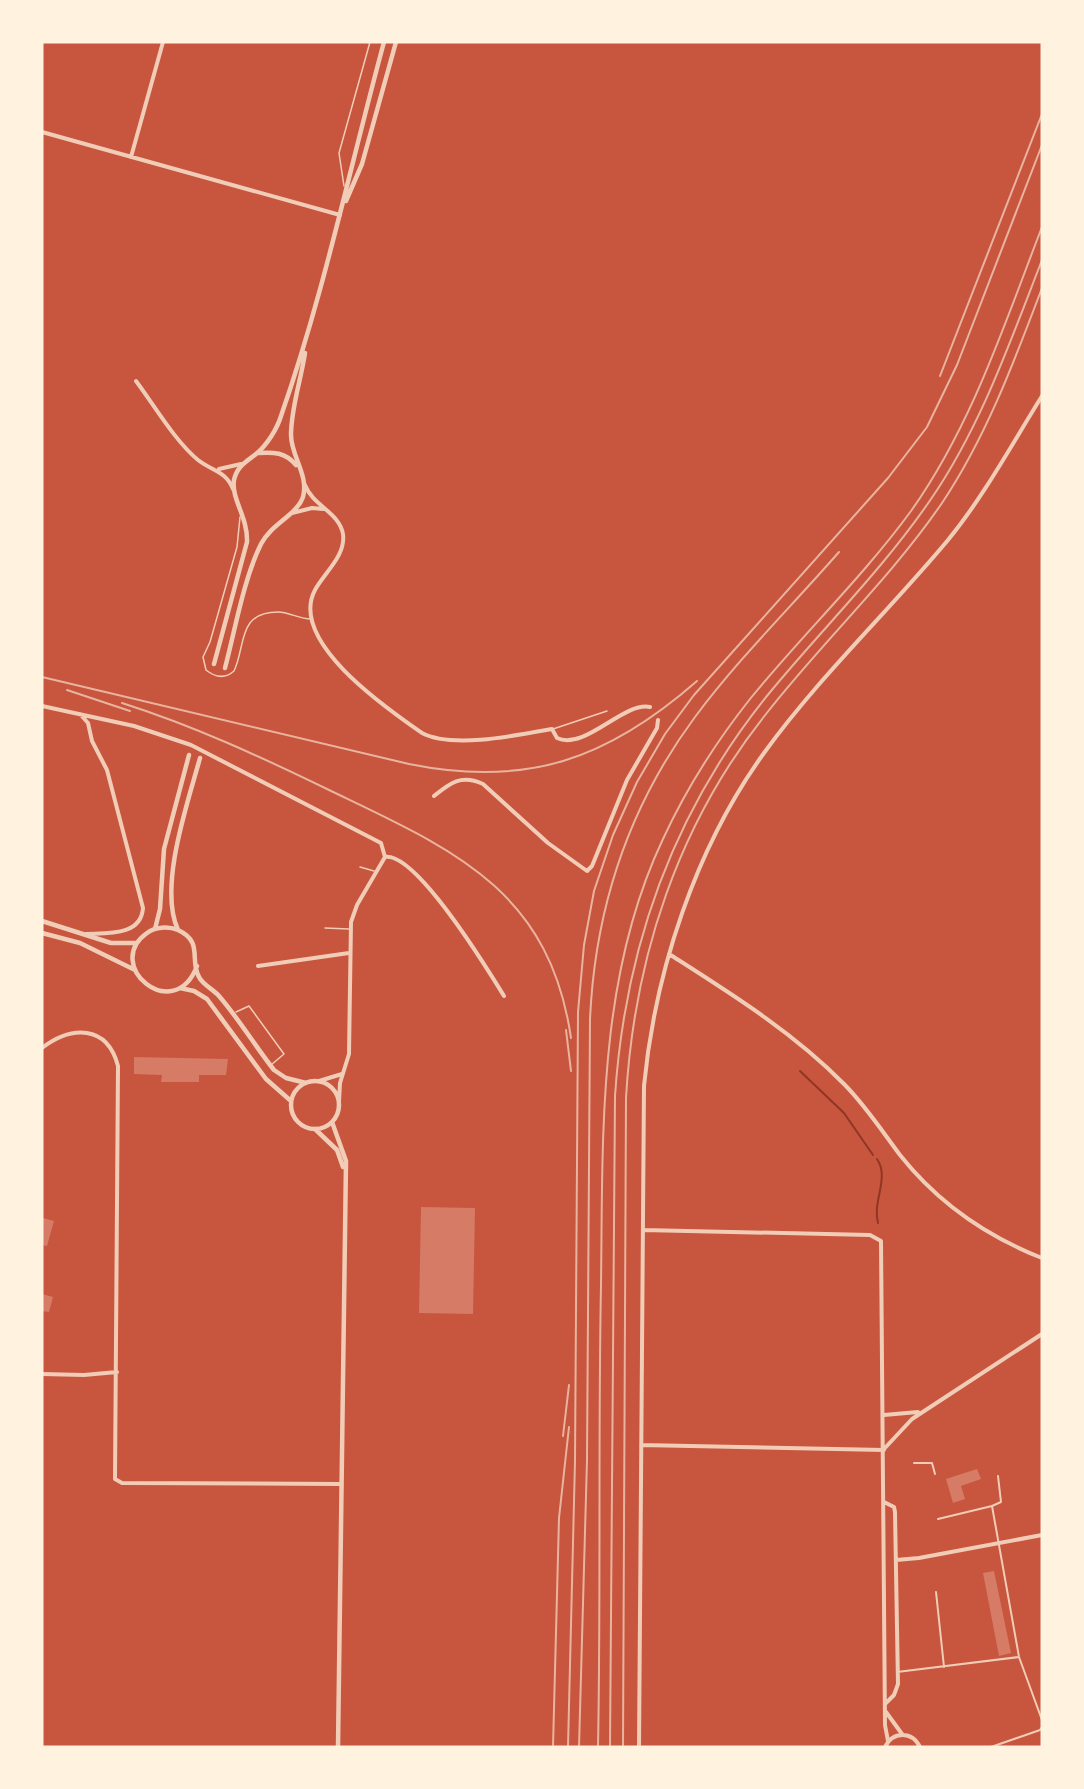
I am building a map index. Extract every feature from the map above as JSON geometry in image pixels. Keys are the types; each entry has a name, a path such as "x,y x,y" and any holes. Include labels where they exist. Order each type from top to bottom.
{"street":[{"path":"131,157 163,42"},
{"path":"216,469 241,464 257,453 278,423 307,342 384,42"},
{"path":"343,207 362,164 396,42"},
{"path":"42,132 341,215"},
{"path":"307,342 291,433 304,485 314,501 338,522 343,544 338,557 314,592 310,602 310,619 319,640 345,671 427,736 493,738 552,729 556,738 563,741 592,731 638,707 650,707"},
{"path":"136,381 190,452 225,474 234,490 246,522 246,548 214,664"},
{"path":"639,1747 644,1086 656,998 669,954 702,863 720,827 763,754 819,683 948,539 1003,461 1042,396"},
{"path":"257,453 275,452 291,459 298,467"},
{"path":"234,490 234,480 241,464"},
{"path":"225,668 258,552 271,529 300,503 304,485"},
{"path":"288,514 312,508 324,509"},
{"path":"42,706 162,734 204,750 377,840 383,847 385,857 355,910 350,929 349,1054 343,1073 338,1113 332,1122 315,1129"},
{"path":"79,713 88,723 93,743 107,770 143,908 140,920 131,928 86,934"},
{"path":"434,796 456,780 470,779 483,784 548,843 587,871 593,863 627,780 657,728 658,720"},
{"path":"189,755 164,849 160,909 155,929 137,944 133,957 135,970 141,981 153,989 166,992 180,988 190,979 196,966 197,956 191,942 178,930 171,905 174,864 182,823 200,758"},
{"path":"385,857 396,859 449,913 504,996"},
{"path":"42,921 118,944 137,944"},
{"path":"155,929 178,930"},
{"path":"42,933 80,943 135,970"},
{"path":"258,966 350,953"},
{"path":"669,954 813,1054 855,1096 915,1172 957,1211 986,1233 1042,1258"},
{"path":"196,966 202,981 219,995 270,1065 286,1078 306,1083 319,1082 343,1073"},
{"path":"180,988 194,991 207,999 266,1078 291,1101"},
{"path":"42,1048 59,1036 70,1032 95,1035 110,1048 118,1068 117,1372 114,1476 117,1481 341,1484"},
{"path":"319,1082 331,1087 339,1102"},
{"path":"306,1083 296,1091 291,1101 292,1111 296,1120 305,1127 315,1129 337,1150 345,1171"},
{"path":"332,1122 345,1155 338,1747"},
{"path":"643,1230 870,1235 879,1239 883,1248 885,1710 888,1741 885,1747"},
{"path":"884,1450 904,1425 923,1411 1042,1334"},
{"path":"42,1374 84,1375 117,1372"},
{"path":"884,1415 904,1415 923,1411"},
{"path":"641,1445 884,1450"},
{"path":"914,1464 932,1463 935,1474"},
{"path":"938,1519 1000,1502 998,1476"},
{"path":"884,1502 896,1512 897,1560 896,1692 885,1703"},
{"path":"992,1506 1019,1657 1042,1720"},
{"path":"897,1560 920,1558 1042,1535"},
{"path":"936,1592 944,1667"},
{"path":"897,1672 1019,1657"},
{"path":"885,1710 903,1735"},
{"path":"991,1747 1040,1730 1042,1727"},
{"path":"888,1741 903,1735 912,1737 920,1747"}],"lane":[{"path":"345,189 341,179 339,153 370,42"},
{"path":"240,507 237,547 210,642 203,657 206,670 216,677 230,675 237,665 238,651 246,628 263,615 279,612 310,619"},
{"path":"552,729 607,711"},
{"path":"360,867 378,872"},
{"path":"325,928 350,929"},
{"path":"233,1014 249,1006 284,1054 270,1065"}],"building":[{"path":"134,1057 228,1059 226,1075 199,1075 199,1082 161,1082 162,1075 134,1074"},
{"path":"421,1207 475,1208 473,1314 419,1313"},
{"path":"43,1218 54,1221 47,1246 42,1245"},
{"path":"42,1294 53,1297 49,1312 42,1311"},
{"path":"977,1469 981,1479 961,1486 965,1499 953,1503 946,1479"},
{"path":"994,1571 1011,1653 999,1656 983,1573"}],"waterway":[{"path":"800,1071 844,1113 873,1155"},
{"path":"877,1159 882,1174 877,1206 878,1223"}],"railway":[{"path":"940,376 1042,114"},
{"path":"568,1747 575,1461 578,1012 584,945 594,891 613,835 637,782 665,734 694,695 888,478 927,427 957,365 1042,145"},
{"path":"598,1747 600,1343 604,1115 615,1002 626,946 641,892 663,839 682,802 702,766 725,732 770,675 892,536 933,478 985,374 1042,227"},
{"path":"610,1747 615,1096 630,986 643,933 682,831 737,736 791,667 894,549 949,471 980,413 1042,260"},
{"path":"623,1747 626,1098 639,994 651,944 666,895 685,847 708,801 735,756 788,687 922,531 958,478 998,398 1042,288"},
{"path":"579,1747 587,1460 590,1019 599,938 608,899 634,823 651,786 672,751 729,674 839,552"},
{"path":"42,677 409,764 452,771 491,772 529,769 564,761 598,748 664,708 697,681"},
{"path":"67,690 130,711"},
{"path":"122,703 226,742 372,810 452,854 486,879 516,908 541,944 559,986 571,1038"},
{"path":"566,1030 571,1071"},
{"path":"563,1436 569,1385"},
{"path":"553,1747 559,1518 569,1427"}]}
